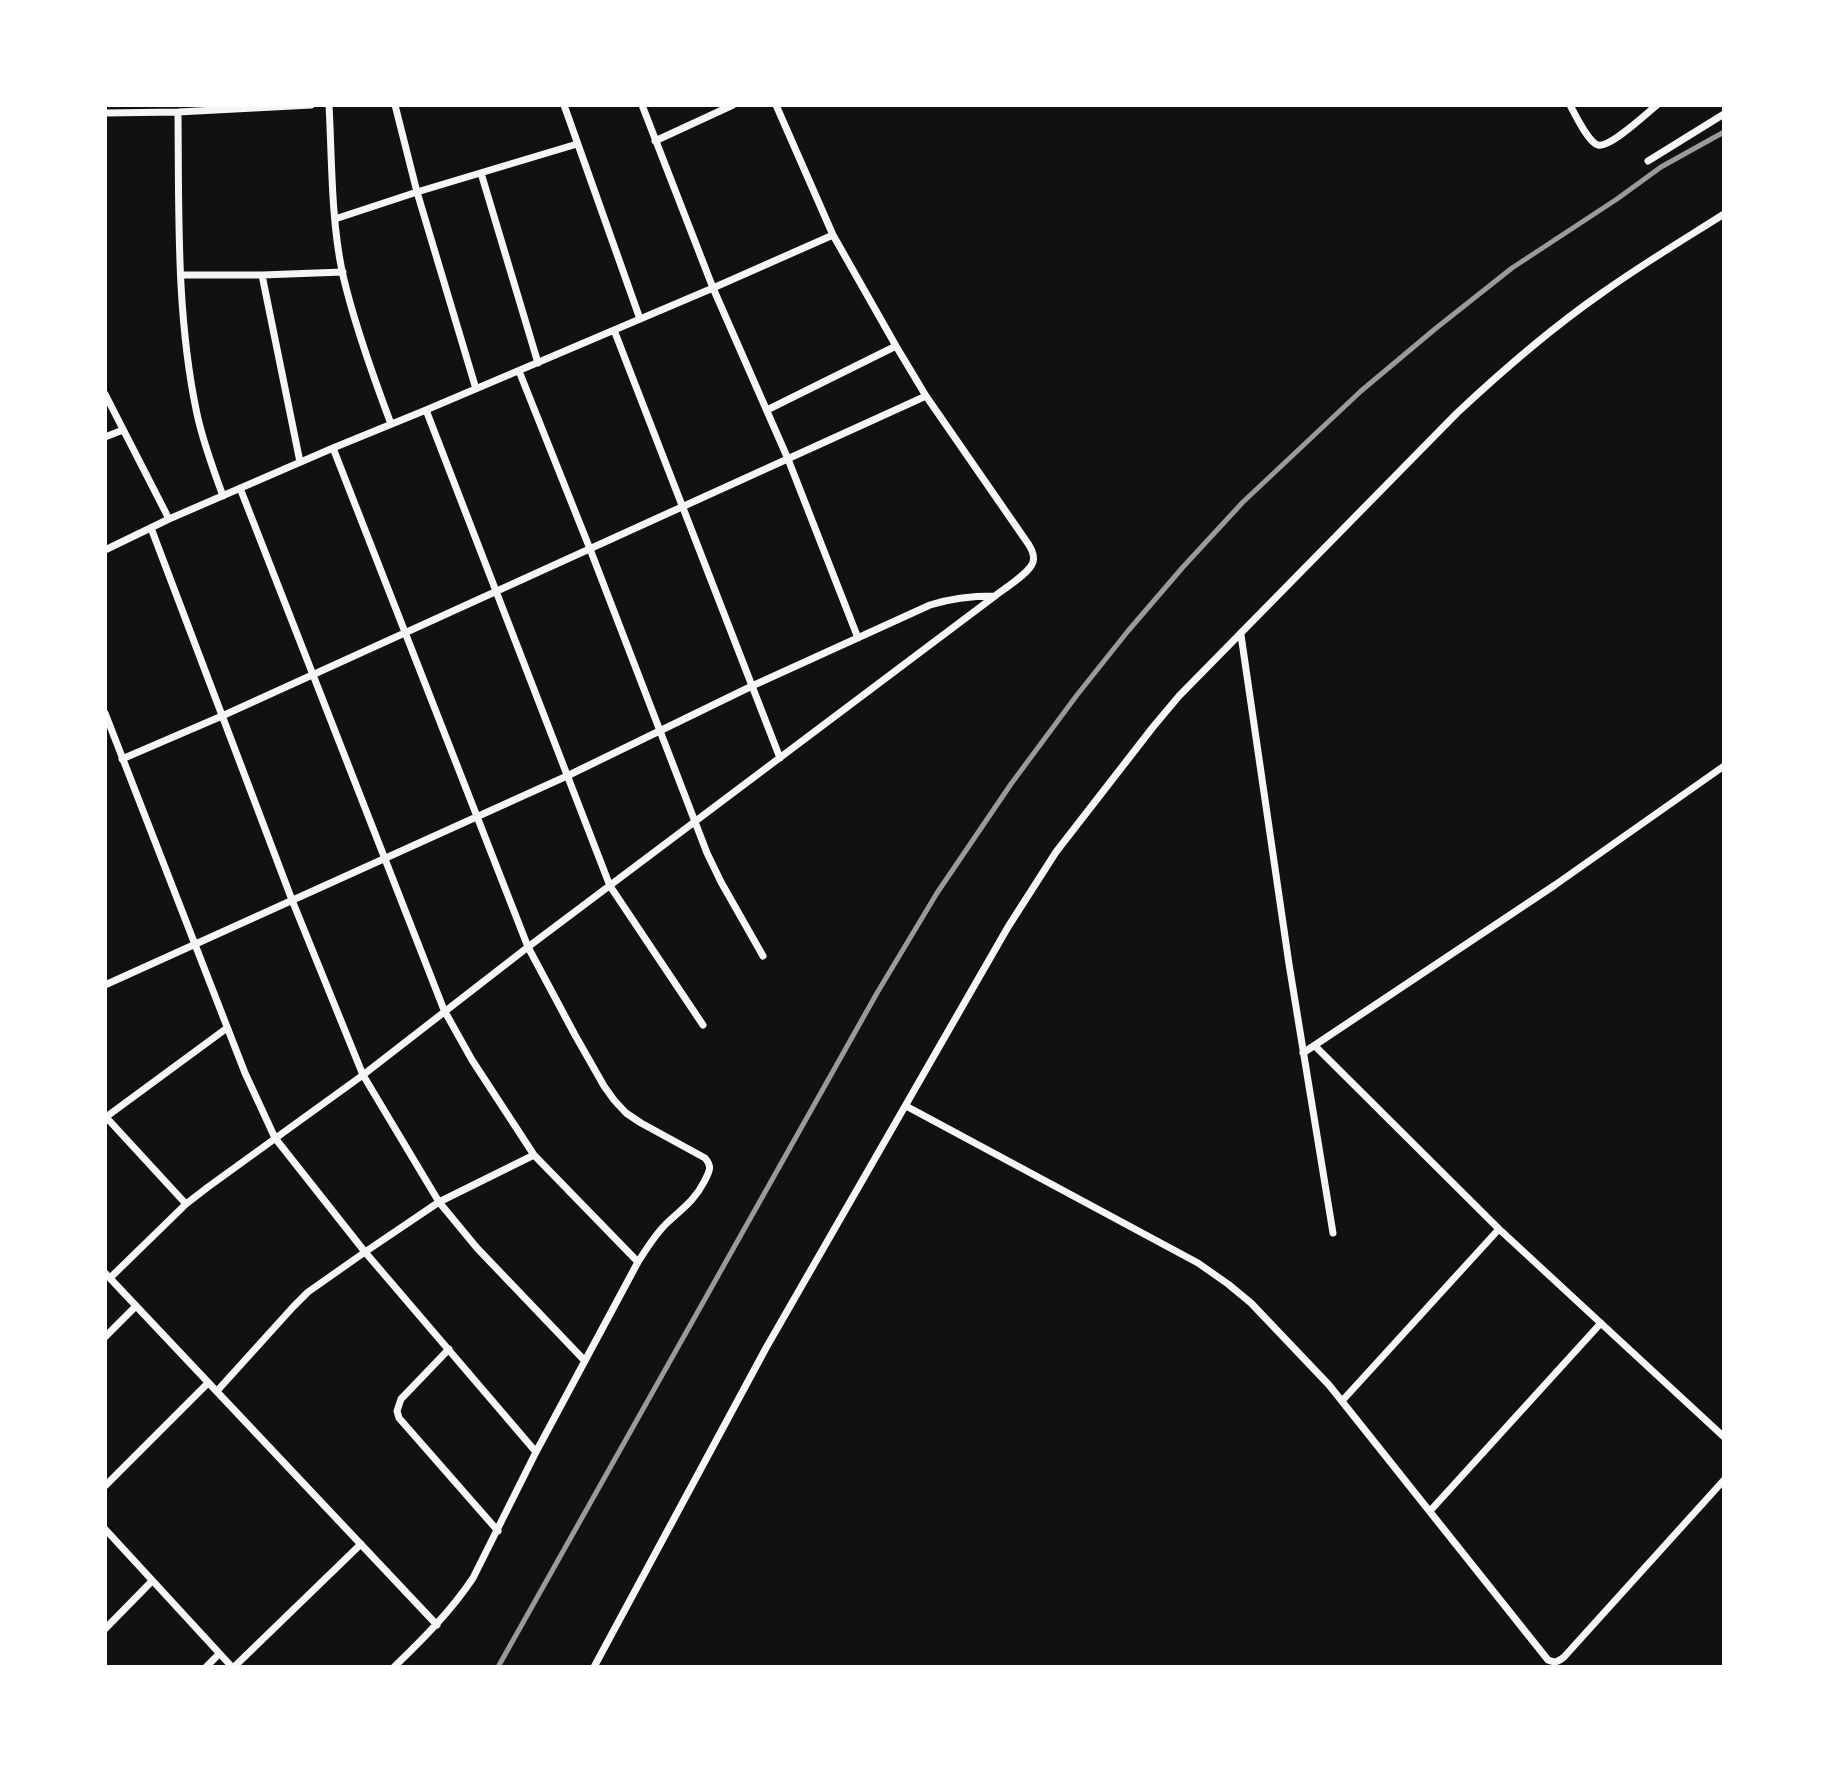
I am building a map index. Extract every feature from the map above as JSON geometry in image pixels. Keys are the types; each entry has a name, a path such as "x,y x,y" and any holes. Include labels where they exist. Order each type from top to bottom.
{"street":[{"path":"105,113 311,105"},
{"path":"329,105 335,219 343,272 377,387 391,424"},
{"path":"395,105 417,192 476,389"},
{"path":"564,105 640,319"},
{"path":"642,105 713,288 788,458 858,638"},
{"path":"655,141 733,105"},
{"path":"437,1625 107,1276 186,1204 363,1075 444,1010 995,596 1033,562 1034,555 1029,545 926,396 832,235 776,105"},
{"path":"1570,105 1591,139 1597,145 1603,146 1657,105"},
{"path":"178,112 184,326 193,395 208,453 223,496"},
{"path":"1648,161 1724,114"},
{"path":"335,219 577,144"},
{"path":"481,173 538,363"},
{"path":"594,1667 766,1348 1008,927 1056,852 1168,708 1457,413 1555,328 1602,293 1724,214"},
{"path":"105,550 300,462 538,363 832,235"},
{"path":"181,275 343,272"},
{"path":"262,275 300,462"},
{"path":"614,330 780,758"},
{"path":"767,410 896,346"},
{"path":"519,371 695,822 720,882 763,957"},
{"path":"105,394 169,519"},
{"path":"122,759 926,396"},
{"path":"426,410 610,886 703,1025"},
{"path":"105,437 123,430"},
{"path":"333,448 528,947 575,1035 614,1100 626,1113 641,1123 705,1158 711,1169 698,1194 667,1223 639,1262 536,1452 498,1531 467,1587 437,1625 394,1667"},
{"path":"240,488 444,1010 478,1069 534,1155 639,1262"},
{"path":"151,528 292,900 363,1075 439,1202 477,1248 585,1361"},
{"path":"105,985 568,776 752,686 930,605 968,596 995,596"},
{"path":"1241,635 1303,1053 1333,1233"},
{"path":"105,713 227,1028 258,1105 275,1138 365,1252 536,1452"},
{"path":"1303,1053 1555,885 1724,766"},
{"path":"186,1204 105,1117 227,1028"},
{"path":"1315,1046 1499,1229 1724,1437"},
{"path":"906,1106 1198,1264 1251,1303 1342,1401 1548,1660 1559,1662 1564,1657 1724,1480"},
{"path":"217,1391 309,1293 439,1202 534,1155"},
{"path":"1342,1401 1499,1229"},
{"path":"105,1337 136,1306"},
{"path":"1430,1511 1601,1323"},
{"path":"449,1349 401,1399 397,1411 399,1418 498,1531"},
{"path":"105,1486 208,1383"},
{"path":"105,1530 233,1667 361,1544"},
{"path":"105,1629 152,1581"},
{"path":"206,1667 219,1654"}],"railway":[{"path":"498,1667 877,993 937,893 1011,784 1128,631 1243,502 1361,391 1435,329 1512,268 1661,167 1724,132"}]}
